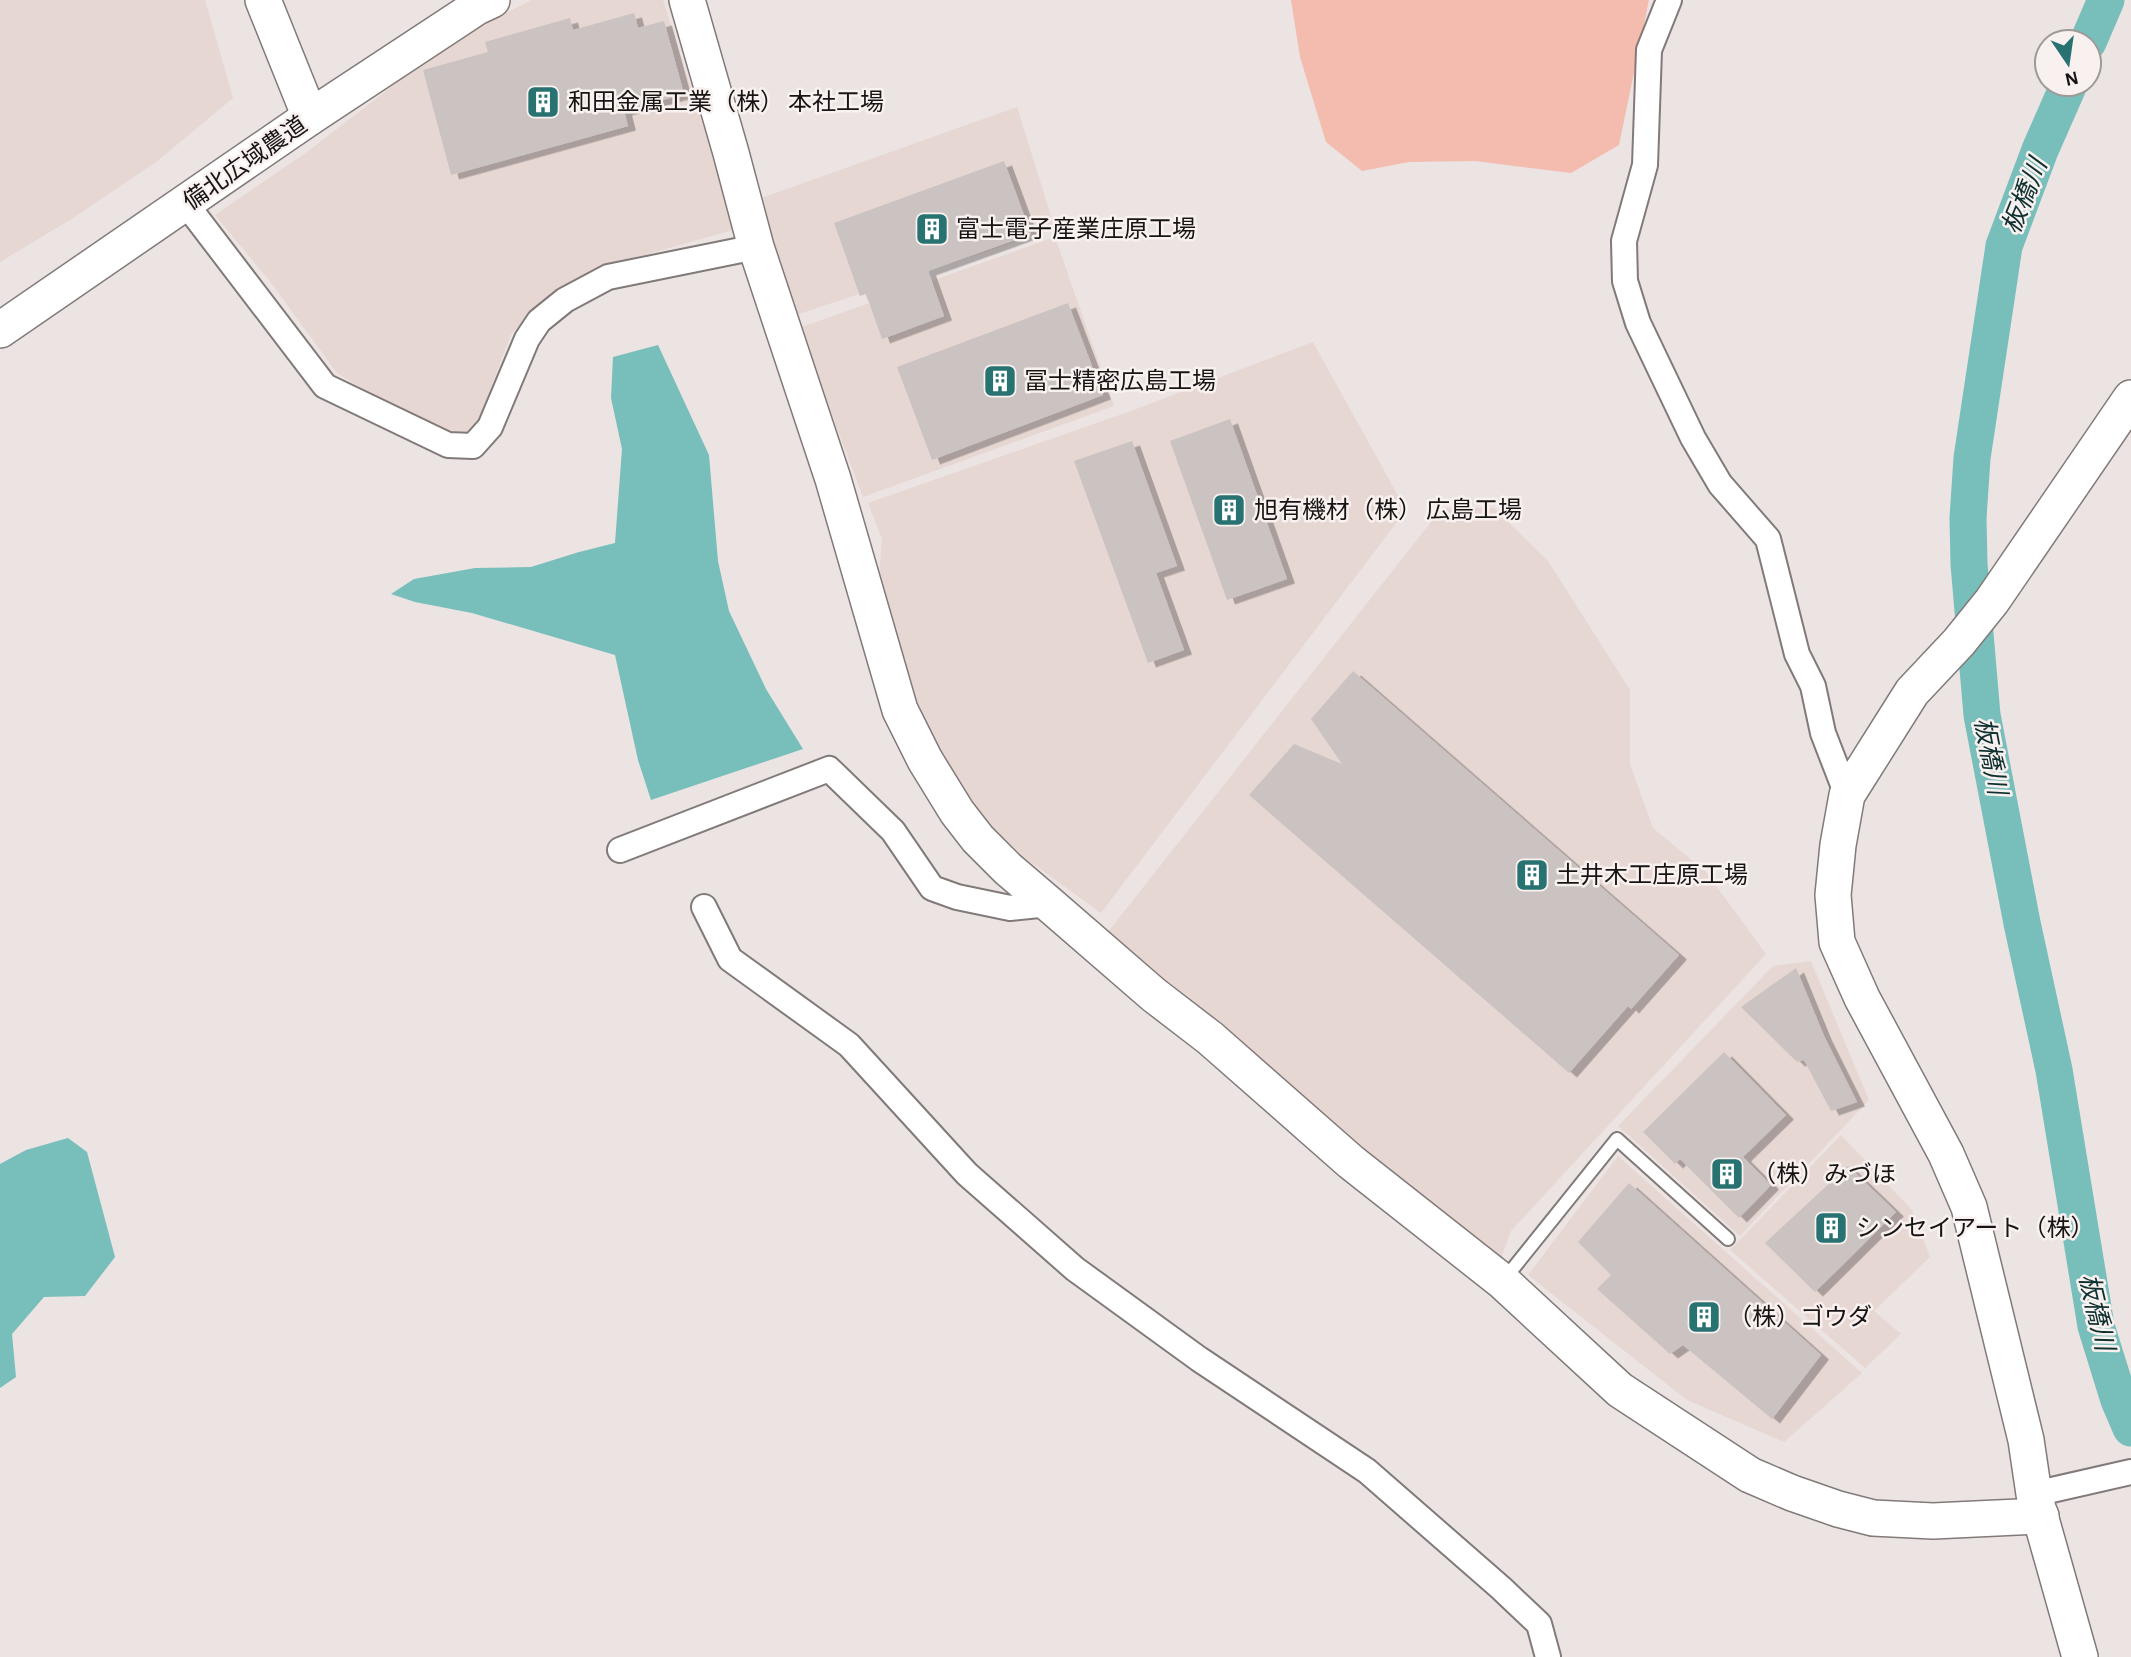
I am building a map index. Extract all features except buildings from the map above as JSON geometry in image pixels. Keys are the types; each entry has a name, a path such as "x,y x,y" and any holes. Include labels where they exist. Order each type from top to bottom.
{"street":[{"path":"262,0 310,117"},
{"name":"備北広域農道","path":"0,330 310,117 477,7 492,0"},
{"path":"687,0 756,247 832,480 900,710 925,760 957,812 1008,869 1154,995 1210,1038 1351,1162 1502,1281 1620,1390 1750,1475 1792,1493 1873,1518 1933,1521 2037,1505 2131,1472"},
{"path":"1669,0 1649,50 1645,165 1624,241 1625,281 1638,323 1700,450 1720,484 1768,540 1797,654 1814,686 1823,733 1847,795"},
{"path":"186,204 325,386 447,445 473,446 490,427 527,340 539,321 565,300 608,276 756,247"},
{"path":"2080,1657 2037,1505 2026,1440 1969,1207 1946,1154 1862,998 1837,942 1833,895 1847,795 1912,692 1959,642 1992,601 2131,398"},
{"path":"620,850 829,769 893,831 932,888 957,897 1010,908 1049,904"},
{"path":"704,907 730,959 849,1045 967,1174 1075,1269 1199,1359 1367,1471 1539,1624 1548,1657"}],"lane":[{"path":"1502,1281 1617,1139 1728,1239"}],"shaded area":[{"path":"0,0 205,0 233,98 156,162 73,218 0,262"},
{"path":"531,0 663,0 736,229 606,266 531,313 511,334 481,422 467,438 452,435 403,414 337,373 269,280 215,215 307,152 434,54"},
{"path":"1291,0 1649,0 1619,145 1571,173 1475,161 1409,162 1362,171 1326,142 1300,57"},
{"path":"1017,107 1055,229 793,316 756,200"},
{"path":"1055,237 1114,406 863,497 799,328"},
{"path":"1313,342 1406,510 1101,913 1000,840 949,777 910,684 879,577 882,539 868,503 1131,411"},
{"path":"1442,508 1494,508 1548,561 1630,690 1630,764 1653,828 1706,872 1766,954 1511,1231 1500,1261 1104,937"},
{"path":"1811,961 1869,1100 1740,1236 1618,1126 1773,966"},
{"path":"1841,1135 1912,1210 1930,1257 1874,1311 1901,1334 1865,1368 1730,1250"},
{"path":"1618,1156 1862,1373 1784,1442 1687,1400 1528,1275"}],"water":[{"path":"658,345 709,455 718,561 729,611 766,689 803,749 651,800 638,760 615,655 472,613 415,602 391,594 414,579 475,568 531,567 615,543 622,449 611,398 613,357"},
{"path":"68,1138 87,1152 115,1257 85,1296 44,1297 12,1334 16,1377 0,1388 0,1164 26,1150"}],"waterway":[{"name":"板橋川","path":"2094,28 2106,0"},
{"name":"板橋川","path":"2063,98 2004,246 1972,458 1968,518 1969,564 1982,715 2022,923 2054,1070 2096,1326 2119,1400 2131,1428"}],"place":[{"name":"和田金属工業（株） 本社工場","path":"543,102"},
{"name":"富士電子産業庄原工場","path":"932,229"},
{"name":"冨士精密広島工場","path":"1000,381"},
{"name":"旭有機材（株） 広島工場","path":"1229,510"},
{"name":"土井木工庄原工場","path":"1532,875"},
{"name":"（株）みづほ","path":"1727,1174"},
{"name":"シンセイアート（株）","path":"1831,1228"},
{"name":"（株）ゴウダ","path":"1704,1317"}]}
